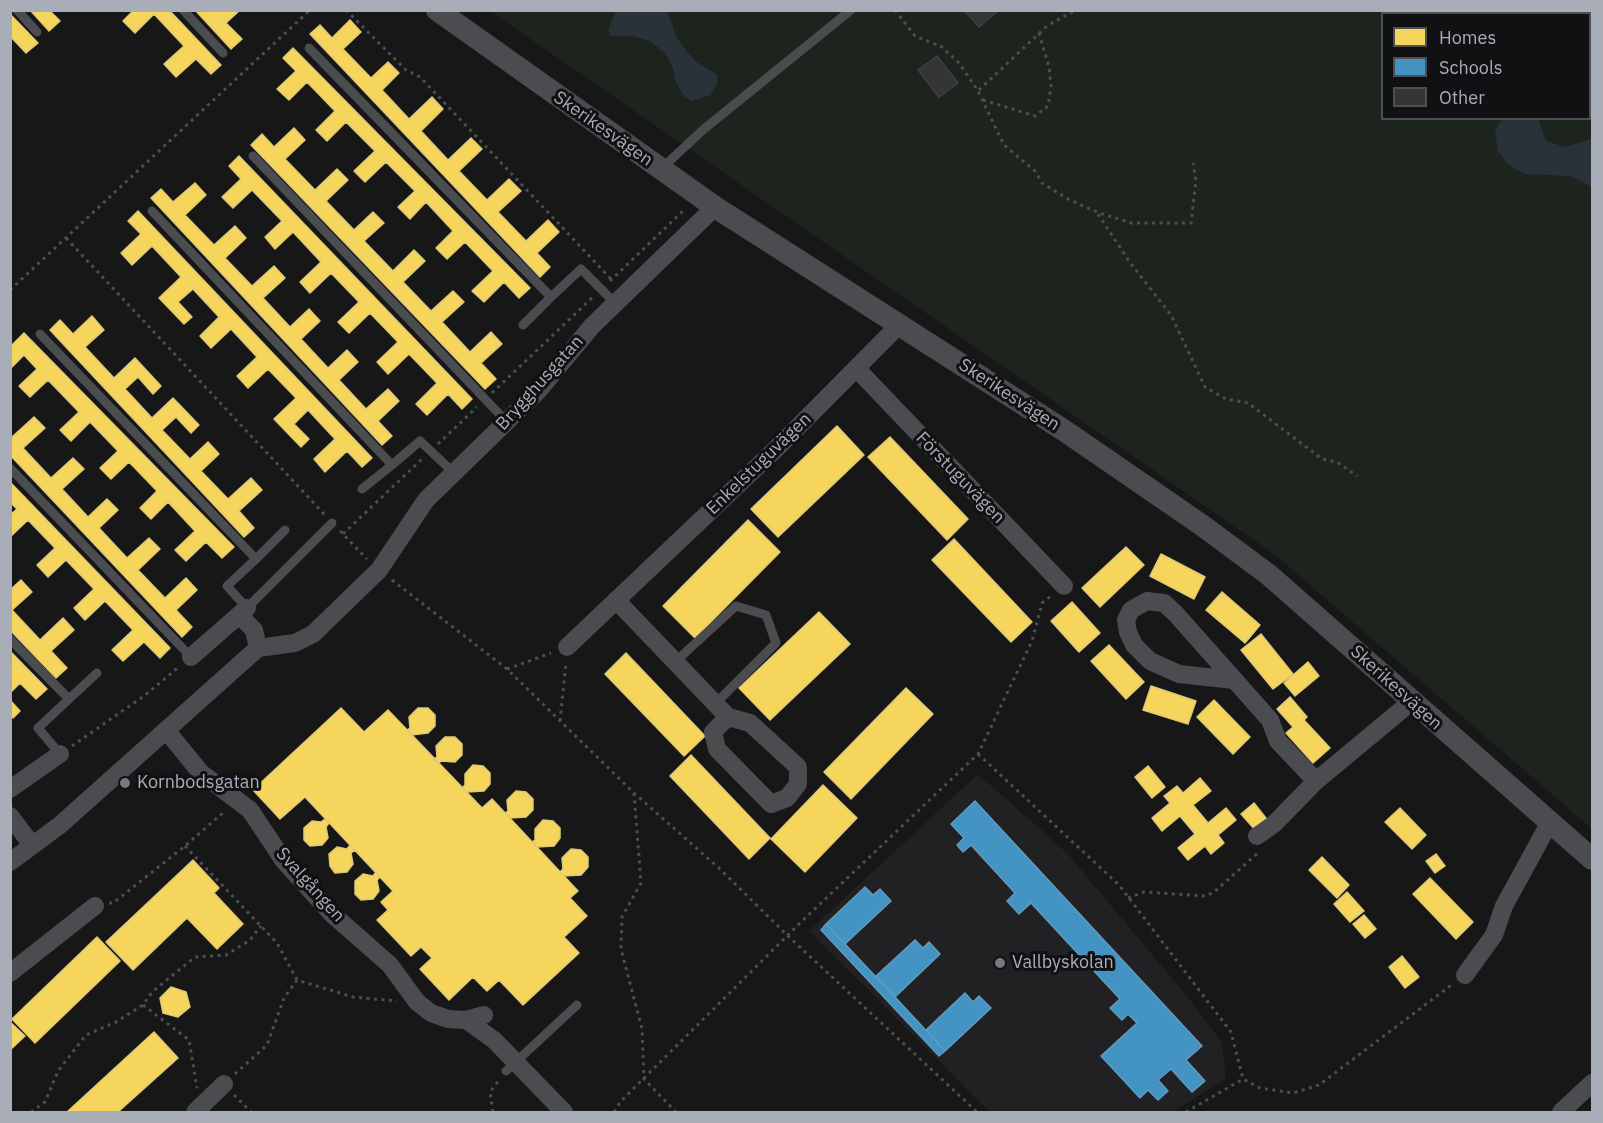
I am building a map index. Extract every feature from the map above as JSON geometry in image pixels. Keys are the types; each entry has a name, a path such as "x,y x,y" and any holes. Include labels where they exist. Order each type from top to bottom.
{"street":[{"name":"Skerikesvägen","path":"437,10 660,170 1085,445 1203,526 1269,575 1593,859"},
{"name":"Brygghusgatan","path":"379,570 426,500 538,392 592,326 715,207"},
{"name":"Enkelstuguvägen","path":"567,647 857,369 899,324"},
{"name":"Förstuguvägen","path":"857,369 1064,586"},
{"path":"10,862 60,825 258,648 295,643 313,634 379,570"},
{"path":"616,600 728,717 750,723 798,767 798,784 787,798 771,804 717,749 713,732 728,717"},
{"path":"1234,680 1179,674 1150,661 1134,645 1128,632 1126,620 1131,610 1139,603 1148,601 1164,603 1234,680 1270,720 1278,741 1316,781"},
{"path":"191,657 243,612 254,630 258,648"},
{"path":"1259,843 1274,824 1316,781 1412,702"},
{"name":"Svalgången","path":"166,730 201,773 250,810 284,861 332,914 390,965 417,1002 431,1013 448,1019 466,1020 484,1015"},
{"path":"10,789 60,754"},
{"path":"10,816 32,845"},
{"path":"1465,975 1494,935 1504,906 1550,822"},
{"path":"10,973 95,906"},
{"name":"Svalgången","path":"466,1020 494,1040 510,1066 564,1113"},
{"path":"1561,1113 1593,1083"},
{"path":"197,1110 224,1084"}],"lane":[{"path":"17,10 37,32"},
{"path":"183,10 223,53"},
{"path":"660,170 704,129 851,10"},
{"path":"309,48 551,297"},
{"path":"253,156 507,422"},
{"path":"152,211 392,465"},
{"path":"523,325 581,270 615,303"},
{"path":"40,334 256,559"},
{"path":"362,489 420,441 454,473"},
{"path":"10,468 191,657"},
{"path":"285,530 227,586 243,612 332,523"},
{"path":"675,662 736,606 766,615 776,643 716,703"},
{"path":"10,639 69,699"},
{"path":"60,754 38,729 97,673"},
{"path":"510,1066 577,1005"}],"path":[{"path":"10,290 310,10"},
{"path":"346,10 406,70 420,77 611,279 343,534 379,570 507,669 634,793 720,869 977,1113"},
{"path":"895,10 915,36 942,47 959,63 983,100 1004,145 1035,171 1042,183 1097,212 1131,223 1191,223 1196,181 1193,163"},
{"path":"978,91 1048,25 1076,10"},
{"path":"983,100 1035,116 1048,106 1051,86 1039,33"},
{"path":"1097,212 1131,264 1171,315 1205,387 1226,399 1248,403 1313,453 1322,459 1337,462 1357,476"},
{"path":"66,238 324,514"},
{"path":"614,1113 621,1101 788,936 978,754 1032,641 1042,603 1064,586"},
{"path":"507,669 567,647 560,721"},
{"path":"60,754 144,696 191,657"},
{"path":"978,754 1119,885 1231,1032 1243,1080"},
{"path":"634,793 641,883 622,917 621,949 642,1029 644,1079 676,1113"},
{"path":"95,906 113,903 185,846 238,799"},
{"path":"1128,897 1144,892 1206,896 1214,892 1259,843"},
{"path":"185,846 277,943 297,980 353,998 417,1002"},
{"path":"31,1113 45,1102 58,1071 74,1046 87,1035 116,1022 144,1005 152,992 195,957 226,955 250,939 261,926"},
{"path":"1243,1080 1282,1094 1305,1091 1319,1085 1465,975"},
{"path":"251,1113 224,1084 267,1044 284,998 297,980"},
{"path":"144,1005 189,1040 197,1110"},
{"path":"493,1113 490,1092 510,1066"},
{"path":"1185,1113 1243,1080"}],"shaded area":[{"path":"490,11 1592,11 1592,829 1274,554"},
{"path":"616,11 667,11 677,38 688,53 695,61 717,75 717,84 710,95 692,101 685,97 676,83 673,68 665,53 650,41 633,36 611,36 608,30"},
{"path":"1502,120 1538,120 1546,141 1565,147 1592,139 1592,187 1571,176 1524,174 1508,164 1498,151 1495,131"},
{"name":"Vallbyskolan","path":"978,774 1067,853 1186,995 1222,1042 1226,1079 1173,1112 990,1112 809,931"}],"building: Homes":[{"path":"30,10 49,10 60,21 49,31"},
{"path":"134,10 169,10 221,65 211,74 196,59 176,77 164,64 184,46 154,14 135,33 123,21"},
{"path":"195,10 240,10 226,23 242,39 231,49"},
{"path":"10,14 38,43 26,53 10,36"},
{"path":"350,20 361,32 343,49 371,78 388,62 399,73 382,90 409,119 432,97 443,109 421,131 448,160 471,138 482,149 459,171 487,200 509,179 521,191 498,212 526,241 548,220 559,232 537,253 550,267 540,277 310,34 320,25 332,38"},
{"path":"293,48 530,288 519,298 504,282 484,302 472,291 493,271 465,242 447,259 436,248 453,231 426,202 410,219 398,207 415,191 386,162 365,182 354,171 375,151 346,122 327,141 316,130 335,111 307,82 289,100 277,89 296,71 283,58"},
{"path":"294,128 305,140 285,159 315,190 337,169 348,180 326,201 354,230 373,212 384,223 364,241 393,271 414,250 425,261 403,282 431,311 453,291 464,302 442,322 470,352 491,332 502,344 481,363 496,379 485,389 251,145 262,134 274,147"},
{"path":"239,156 472,399 462,409 448,394 427,415 416,404 437,383 409,354 388,374 377,362 398,342 370,313 349,333 338,322 359,302 331,273 310,293 300,282 321,262 293,232 275,249 265,237 282,221 252,190 233,208 222,197 241,179 229,166"},
{"path":"195,183 206,195 185,215 214,245 235,226 246,238 225,258 252,286 274,266 285,278 263,298 290,327 309,309 320,321 301,339 328,368 347,350 358,362 339,380 366,409 388,389 399,401 378,421 392,436 382,445 151,198 161,189 173,202"},
{"path":"138,211 372,458 362,467 347,451 325,472 314,459 335,439 308,410 294,424 309,439 301,447 274,419 296,398 268,369 248,388 237,376 257,357 231,329 211,348 200,336 219,317 193,289 178,302 192,317 184,324 159,298 181,277 152,246 132,265 121,253 141,234 128,221"},
{"path":"92,316 104,330 85,347 114,378 135,358 161,386 153,394 138,377 125,389 152,418 173,398 199,425 191,433 176,417 162,430 190,459 208,442 219,454 201,471 228,499 251,478 262,490 239,511 254,528 244,537 50,330 60,320 73,334"},
{"path":"24,333 234,547 222,558 206,542 186,561 175,550 195,531 168,502 151,519 140,508 157,491 129,462 111,479 100,468 118,451 90,422 71,441 60,430 79,412 48,380 30,397 19,386 37,369 24,355 10,369 10,347"},
{"path":"34,417 45,428 23,448 51,478 73,458 84,469 62,489 88,517 107,499 118,510 99,528 127,558 149,538 160,549 138,570 165,598 186,578 197,590 176,610 192,627 182,637 10,455 10,435 12,437"},
{"path":"837,426 864,455 778,537 751,509"},
{"path":"890,437 968,519 947,540 868,457"},
{"path":"10,482 170,648 160,658 144,642 123,661 112,650 133,630 105,601 85,620 74,608 94,589 66,560 48,577 37,565 55,548 28,520 10,537 10,515 17,509 10,502"},
{"path":"748,520 780,552 695,638 663,606"},
{"path":"954,539 1032,622 1011,642 932,560"},
{"path":"1126,547 1144,565 1100,607 1082,588"},
{"path":"1161,554 1205,577 1194,599 1150,576"},
{"path":"21,580 32,592 12,610 40,640 63,618 74,630 51,651 67,668 56,678 10,630 10,590"},
{"path":"1222,592 1260,625 1245,643 1206,610"},
{"path":"1072,602 1100,633 1079,652 1051,621"},
{"path":"819,612 850,644 770,720 739,688"},
{"path":"1261,634 1293,674 1273,689 1241,650"},
{"path":"1109,645 1144,682 1126,699 1091,661"},
{"path":"10,651 47,689 36,699 20,683 10,693"},
{"path":"626,653 705,736 684,756 605,674"},
{"path":"1308,662 1319,676 1295,696 1284,683"},
{"path":"1151,686 1196,701 1188,724 1143,710"},
{"path":"906,688 933,714 851,799 824,772"},
{"path":"1290,697 1307,717 1304,720 1330,748 1313,763 1286,733 1293,727 1277,709"},
{"path":"10,700 20,711 13,718 10,716"},
{"path":"1214,700 1250,737 1233,754 1197,717"},
{"path":"341,708 364,732 388,710 482,808 492,799 578,891 570,898 587,916 564,937 579,953 523,1005 499,980 487,991 473,977 449,1000 420,969 432,958 421,947 411,956 377,920 388,910 381,902 393,891 305,797 280,819 253,790"},
{"path":"418,708 428,708 435,715 435,726 428,733 411,735 407,730 410,728 409,717"},
{"path":"445,737 455,737 462,744 462,755 455,762 441,761 438,764 434,759 437,757 436,746"},
{"path":"691,755 770,838 749,859 670,776"},
{"path":"473,765 483,766 490,773 490,784 484,791 467,792 462,788 465,785 465,774"},
{"path":"1148,766 1165,787 1152,798 1135,777"},
{"path":"1200,778 1211,791 1193,805 1208,823 1226,808 1236,820 1218,835 1224,843 1211,854 1205,846 1188,860 1178,848 1195,834 1180,816 1162,831 1152,818 1170,803 1164,796 1177,786 1183,793"},
{"path":"823,785 857,818 805,872 771,839"},
{"path":"516,791 526,792 533,799 533,810 526,817 510,818 505,813 508,811 507,800"},
{"path":"1254,803 1269,822 1257,832 1241,814"},
{"path":"1400,808 1426,835 1412,849 1385,822"},
{"path":"325,819 329,823 326,827 328,838 322,845 310,846 304,840 304,828 312,821 321,822"},
{"path":"543,820 553,821 560,828 560,838 554,846 537,847 532,842 535,840 535,829"},
{"path":"350,845 355,850 351,853 353,864 347,872 335,873 330,866 329,854 337,847 347,849"},
{"path":"571,849 581,850 588,857 588,867 581,875 564,876 560,872 563,869 562,858"},
{"path":"1436,854 1445,866 1435,873 1426,861"},
{"path":"1322,857 1349,885 1337,898 1309,870"},
{"path":"193,860 219,888 214,893 243,924 217,949 187,918 133,970 106,942"},
{"path":"376,872 380,877 377,880 379,891 373,899 361,900 355,894 355,881 363,874 373,876"},
{"path":"1430,878 1473,922 1456,939 1413,894"},
{"path":"1347,892 1364,911 1350,922 1334,904"},
{"path":"1364,915 1376,929 1365,938 1353,924"},
{"path":"97,937 120,961 35,1043 12,1019"},
{"path":"1402,956 1419,977 1405,988 1389,967"},
{"path":"171,987 186,992 190,1007 178,1017 163,1013 160,998"},
{"path":"10,1022 25,1036 10,1050"},
{"path":"154,1032 178,1058 118,1112 67,1112"}],"building: Schools":[{"path":"975,801 1202,1046 1186,1060 1205,1081 1192,1092 1171,1069 1158,1080 1168,1091 1158,1100 1148,1090 1140,1098 1101,1056 1137,1023 1128,1014 1122,1020 1110,1008 1120,999 1031,903 1019,914 1007,901 1015,893 971,845 963,852 957,845 964,838 951,824"},
{"path":"865,887 873,895 880,889 891,901 845,944 826,924"},
{"path":"826,924 945,1051 939,1056 821,930"},
{"path":"915,940 923,948 929,942 940,954 895,997 876,976"},
{"path":"965,993 973,1002 979,996 991,1008 945,1051 926,1030"}],"building: Other":[{"path":"964,10 999,10 979,27"},
{"path":"937,56 958,83 939,97 918,70"}],"place":[{"name":"Kornbodsgatan","path":"125,783"},
{"name":"Vallbyskolan","path":"1000,963"}]}
